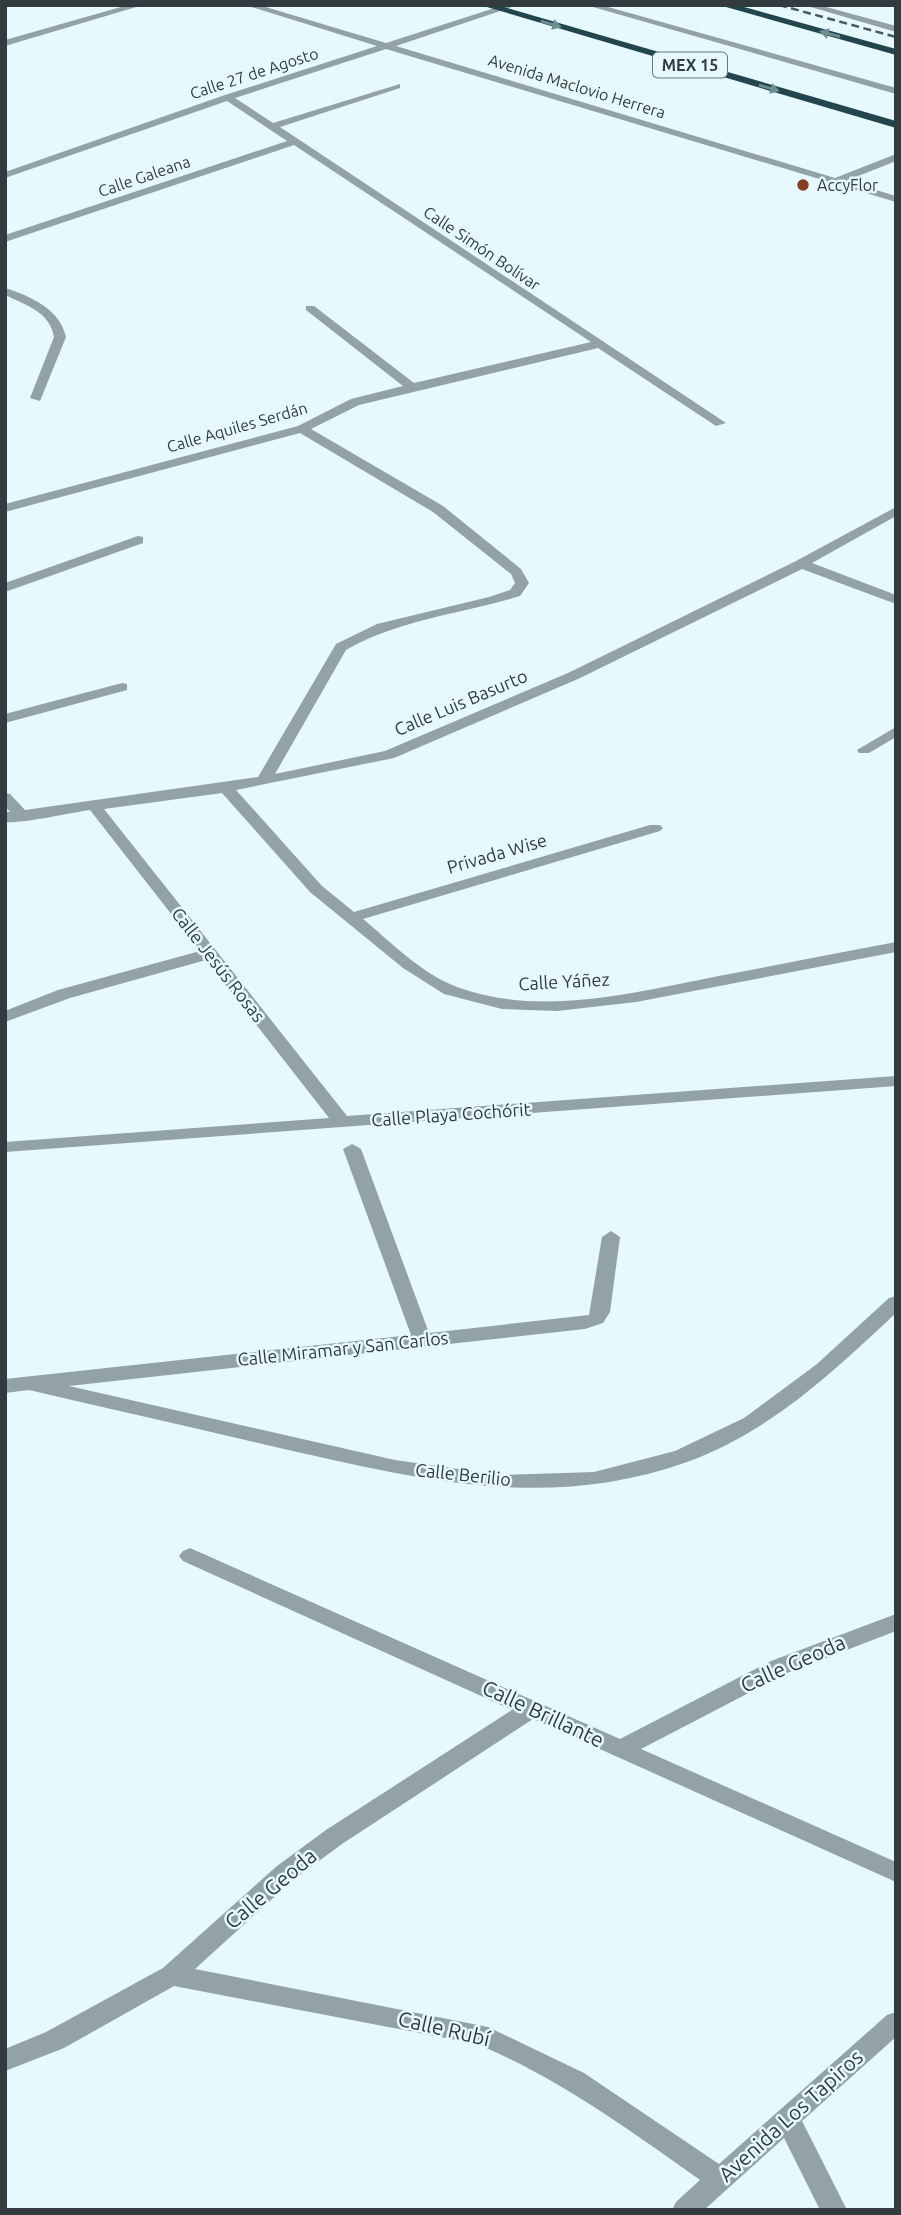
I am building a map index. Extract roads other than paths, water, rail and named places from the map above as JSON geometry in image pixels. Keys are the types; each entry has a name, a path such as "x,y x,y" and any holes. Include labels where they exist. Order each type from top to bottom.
{"highway":[{"name":"MEX 15","path":"485,5 896,125"},
{"path":"723,5 896,52"}],"street":[{"path":"5,43 139,5"},
{"name":"Avenida Maclovio Herrera","path":"249,5 896,199"},
{"name":"Calle 27 de Agosto","path":"5,176 228,97 514,5"},
{"path":"590,5 896,91"},
{"path":"808,5 896,29"},
{"path":"270,127 397,86"},
{"name":"Calle Simón Bolívar","path":"228,97 720,423"},
{"name":"Calle Galeana","path":"5,239 293,142"},
{"path":"836,181 896,157"},
{"path":"5,291 53,317 60,327 60,337 36,398"},
{"path":"310,308 412,387"},
{"name":"Calle Aquiles Serdán","path":"5,508 302,429 355,402 599,344"},
{"path":"263,782 341,648 360,635 391,623 515,593 522,583 516,572 438,509 302,429"},
{"name":"Calle Luis Basurto","path":"13,816 95,807 263,782 388,755 573,676 801,564 896,511"},
{"path":"5,588 138,540"},
{"path":"801,564 896,600"},
{"path":"5,719 122,687"},
{"path":"864,750 896,731"},
{"name":"Calle Yáñez","path":"226,788 290,862 349,918 408,965 450,990 502,1003 557,1006 636,997 896,947"},
{"path":"5,797 13,816 5,826"},
{"name":"Calle Jesús Rosas","path":"95,807 342,1122"},
{"name":"Privada Wise","path":"349,918 655,828"},
{"path":"5,1017 64,994 209,954"},
{"name":"Calle Playa Cochórit","path":"5,1147 896,1081"},
{"path":"352,1149 422,1340"},
{"name":"Calle Miramar y San Carlos","path":"5,1385 585,1323 596,1319 600,1312 611,1237"},
{"name":"Calle Berilio","path":"28,1383 395,1467 501,1482 594,1479 681,1457 751,1423 824,1369 896,1302"},
{"name":"Calle Brillante","path":"190,1556 896,1873"},
{"name":"Calle Geoda","path":"619,1750 779,1667 896,1622"},
{"name":"Calle Geoda","path":"5,2060 55,2040 172,1975 295,1866 533,1708"},
{"name":"Calle Rubí","path":"172,1975 479,2034 521,2050 563,2071 721,2179"},
{"name":"Avenida Los Tapiros","path":"685,2210 896,2022"},
{"path":"788,2119 834,2210"}],"railway":[{"path":"779,5 896,37"}],"place":[{"name":"AccyFlor","path":"803,185"}]}
